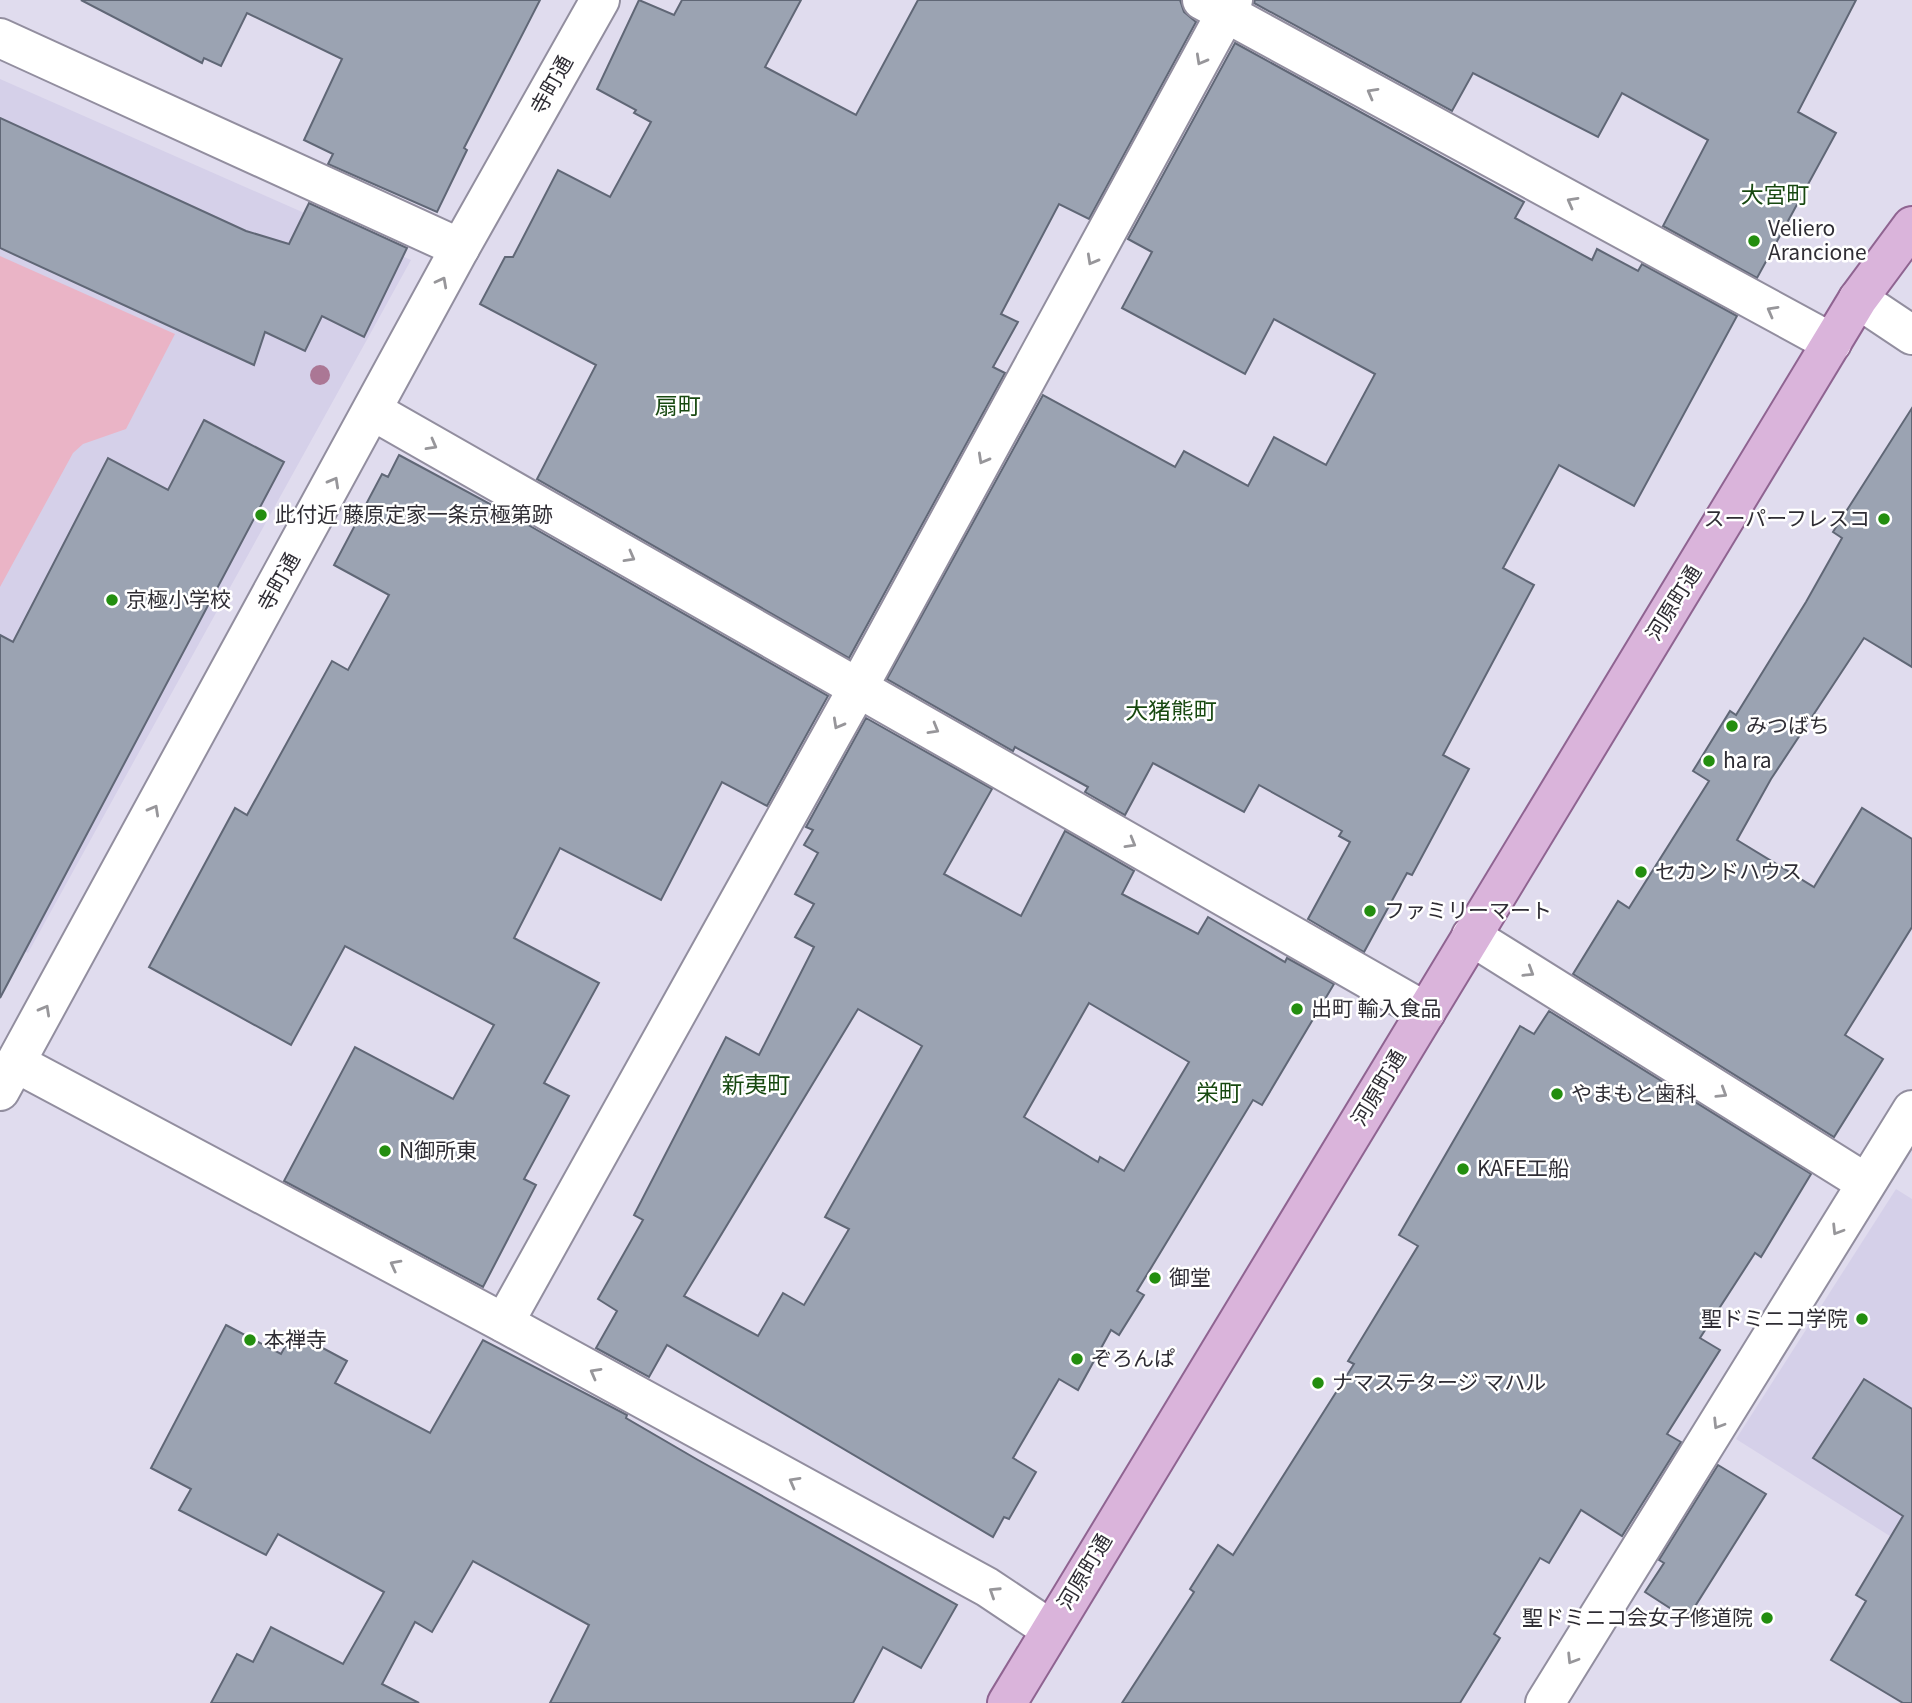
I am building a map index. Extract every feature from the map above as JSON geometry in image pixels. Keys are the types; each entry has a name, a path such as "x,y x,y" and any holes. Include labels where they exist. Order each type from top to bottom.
{"main road":[{"name":"河原町通","path":"1007,1703 1858,299 1912,226"}],"street":[{"name":"寺町通","path":"8,1077 460,248 600,0"},
{"path":"504,1323 859,686 1220,4 1832,343"},
{"path":"0,38 460,248"},
{"path":"1858,299 1912,335"},
{"path":"373,411 1426,1012"},
{"path":"1471,936 1866,1184"},
{"path":"8,1077 504,1323 987,1587 1051,1629"},
{"path":"1545,1703 1912,1110"}],"shaded area":[{"name":"京極小学校","path":"0,79 411,260 28,953 0,939"},
{"path":"0,256 175,334 126,429 83,444 73,453 0,587"},
{"name":"聖ドミニコ学院","path":"1896,1189 1912,1199 1912,1550 1736,1439"}],"building":[{"path":"81,0 540,0 464,148 467,150 437,212 328,164 333,154 304,140 342,59 247,13 221,66 204,58 202,63"},
{"path":"639,0 674,15 682,0 801,0 765,67 856,115 918,0 1180,0 1184,12 1196,22 1089,219 1059,204 1001,314 1018,322 993,367 1005,373 849,658 537,479 596,365 480,304 505,257 513,257 558,170 610,197 651,122 634,113 636,110 597,89"},
{"path":"1255,0 1856,0 1798,112 1836,133 1757,278 1663,226 1708,140 1622,93 1598,137 1473,73 1452,111 1254,3"},
{"path":"1235,43 1524,202 1515,218 1592,260 1597,249 1638,271 1642,264 1737,316 1634,506 1559,465 1503,568 1534,585 1443,755 1469,769 1412,875 1407,873 1364,952 1308,919 1350,842 1339,836 1342,831 1259,785 1244,812 1153,763 1125,815 1085,792 1088,787 1015,747 1013,751 887,679 1043,395 1175,467 1184,451 1248,486 1274,437 1326,465 1375,374 1274,319 1245,374 1122,308 1152,252 1128,239"},
{"path":"0,118 246,231 289,244 309,203 407,248 364,337 322,316 305,351 265,332 254,365 0,248"},
{"path":"1912,408 1912,667 1864,638 1771,779 1737,840 1814,887 1862,808 1912,839 1912,927 1845,1035 1883,1059 1834,1137 1573,974 1618,901 1629,908 1709,781 1693,771 1730,711 1736,715 1806,602 1842,538 1833,532"},
{"path":"204,420 284,462 0,998 0,635 13,642 108,458 168,490"},
{"path":"399,455 516,518 828,696 767,806 722,782 661,900 560,848 514,938 599,983 544,1083 569,1096 524,1179 536,1185 483,1287 284,1181 355,1047 453,1099 494,1025 345,946 291,1045 149,967 235,808 247,815 332,661 348,670 389,595 334,565 382,474 388,477"},
{"path":"866,718 992,789 944,874 1021,916 1065,831 1134,871 1122,894 1198,934 1208,917 1285,962 1287,958 1334,984 1262,1105 1253,1100 1137,1291 1144,1295 1119,1335 1111,1330 1078,1390 1059,1379 1013,1458 1036,1472 1009,1519 1004,1517 993,1537 667,1345 649,1377 596,1348 617,1311 598,1299 643,1220 634,1215 726,1037 759,1055 814,947 795,937 814,904 795,894 818,853 804,845 813,830 806,827","holes":["1089,1003 1189,1062 1124,1171 1100,1157 1098,1162 1024,1117","858,1009 922,1046 825,1217 849,1229 804,1305 783,1293 758,1336 684,1296"]},
{"path":"1549,1011 1811,1174 1761,1257 1755,1253 1700,1338 1720,1350 1667,1434 1681,1442 1622,1536 1581,1510 1549,1563 1540,1558 1494,1634 1500,1638 1460,1703 1122,1703 1194,1592 1190,1589 1218,1545 1233,1555 1354,1364 1348,1361 1418,1246 1399,1235 1520,1026 1534,1034"},
{"path":"226,1325 281,1354 293,1332 347,1361 335,1383 430,1433 483,1340 627,1415 626,1418 698,1460 957,1605 921,1668 883,1647 853,1703 550,1703 589,1625 473,1561 432,1632 415,1622 382,1684 419,1703 211,1703 237,1654 253,1662 271,1627 343,1664 384,1592 278,1534 266,1555 179,1510 191,1489 151,1468"},
{"path":"1864,1379 1912,1409 1912,1703 1903,1703 1831,1660 1866,1601 1856,1595 1903,1516 1813,1458"},
{"path":"1718,1465 1766,1494 1687,1619 1645,1592 1664,1563 1659,1560"}],"place":[{"name":"Veliero Arancione","path":"1754,241"},
{"name":"此付近 藤原定家一条京極第跡","path":"261,515"},
{"name":"スーパーフレスコ","path":"1884,519"},
{"name":"京極小学校","path":"112,600"},
{"name":"みつばち","path":"1732,726"},
{"name":"ha ra","path":"1709,761"},
{"name":"セカンドハウス","path":"1641,872"},
{"name":"ファミリーマート","path":"1370,911"},
{"name":"出町 輸入食品","path":"1297,1009"},
{"name":"やまもと歯科","path":"1557,1094"},
{"name":"N御所東","path":"385,1151"},
{"name":"KAFE工船","path":"1463,1169"},
{"name":"御堂","path":"1155,1278"},
{"name":"聖ドミニコ学院","path":"1862,1319"},
{"name":"本禅寺","path":"250,1340"},
{"name":"ぞろんぱ","path":"1077,1359"},
{"name":"ナマステタージ マハル","path":"1318,1383"},
{"name":"聖ドミニコ会女子修道院","path":"1767,1618"}],"district":[{"name":"大宮町","path":"1775,195"},
{"name":"扇町","path":"678,406"},
{"name":"大猪熊町","path":"1171,711"},
{"name":"新夷町","path":"756,1085"},
{"name":"栄町","path":"1219,1093"}]}
